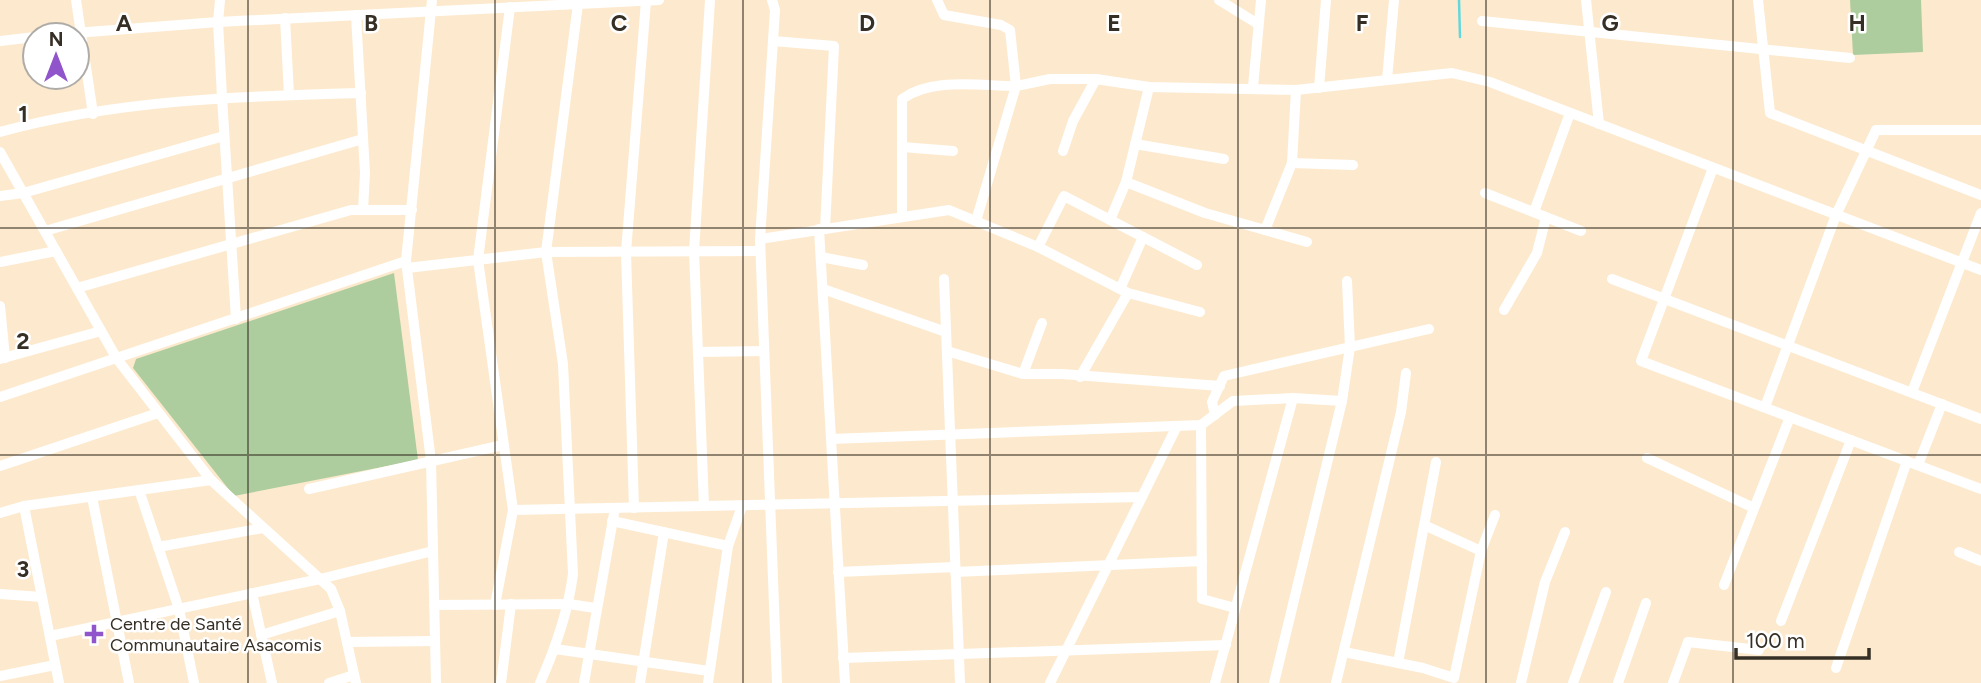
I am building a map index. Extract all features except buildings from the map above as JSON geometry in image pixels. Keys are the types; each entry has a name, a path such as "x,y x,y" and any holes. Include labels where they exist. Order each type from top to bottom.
{"street":[{"path":"76,0 78,21"},
{"path":"220,0 218,22 236,319"},
{"path":"91,30 356,15 432,6 510,7 659,0"},
{"path":"704,506 694,251 710,0"},
{"path":"772,0 775,10 760,251 777,683"},
{"path":"937,0 944,15 1001,25 1010,30 1016,86 976,221"},
{"path":"1219,0 1258,24"},
{"path":"1253,87 1261,0"},
{"path":"1319,88 1326,0"},
{"path":"1387,80 1394,0"},
{"path":"1586,0 1599,124"},
{"path":"1758,0 1770,113 1981,195"},
{"path":"634,508 626,252 646,1"},
{"path":"540,683 555,649 569,604 573,574 563,364 546,252 581,3"},
{"path":"432,6 407,265 431,461 436,683"},
{"path":"495,605 513,510 478,260 510,7"},
{"path":"356,15 363,139 363,210"},
{"path":"285,18 289,95"},
{"path":"1482,21 1850,58"},
{"path":"0,41 21,39"},
{"path":"773,41 834,46 821,257 845,683"},
{"path":"902,217 902,99 912,92 930,86 1016,86 1051,79 1096,79 1149,87 1253,87 1296,90 1452,73 1490,82 1981,270"},
{"path":"1063,152 1073,121 1096,79"},
{"path":"1110,220 1126,182 1149,87"},
{"path":"1265,230 1293,163 1296,90"},
{"path":"89,91 93,114"},
{"path":"0,132 58,116 222,97 360,93"},
{"path":"1534,212 1570,113"},
{"path":"1765,407 1836,215 1876,130 1981,130"},
{"path":"0,196 23,193 225,136"},
{"path":"45,231 363,139"},
{"path":"1135,144 1224,159"},
{"path":"902,147 953,152"},
{"path":"0,152 117,359 211,480 331,589 340,611 355,679 329,683"},
{"path":"1293,163 1353,165"},
{"path":"1713,168 1641,361 1981,489"},
{"path":"1126,182 1205,213 1307,242"},
{"path":"1485,192 1581,232"},
{"path":"1038,247 1064,196 1197,265"},
{"path":"760,239 950,209 1038,247 1124,291 1200,312"},
{"path":"77,288 351,210 412,210"},
{"path":"1912,393 1981,213"},
{"path":"1504,310 1536,253 1546,217"},
{"path":"1080,377 1124,291 1143,237"},
{"path":"0,262 56,251"},
{"path":"0,397 407,265 546,252 760,251"},
{"path":"821,257 863,265"},
{"path":"944,279 960,683"},
{"path":"1612,279 1981,419"},
{"path":"1274,683 1342,401 1350,347 1347,281"},
{"path":"823,289 946,332"},
{"path":"0,306 3,358 101,331"},
{"path":"1023,374 1042,323"},
{"path":"1215,415 1212,402 1224,376 1429,329"},
{"path":"698,352 764,351"},
{"path":"947,351 1023,374 1062,374 1220,386"},
{"path":"1336,683 1401,412 1406,373"},
{"path":"831,439 1202,425 1233,401 1293,398 1342,401"},
{"path":"1215,683 1293,398"},
{"path":"1918,465 1942,404"},
{"path":"0,466 158,413"},
{"path":"1724,585 1790,417"},
{"path":"1202,425 1202,599 1236,608"},
{"path":"1050,683 1177,426"},
{"path":"1781,621 1851,440"},
{"path":"309,489 503,445"},
{"path":"1647,458 1754,508"},
{"path":"1836,668 1907,461"},
{"path":"1398,663 1436,462"},
{"path":"0,513 24,506 211,480"},
{"path":"139,490 179,608 194,683"},
{"path":"92,497 129,683"},
{"path":"513,510 1142,497"},
{"path":"24,506 59,683"},
{"path":"708,683 728,546 742,506"},
{"path":"584,683 595,608 615,508"},
{"path":"1344,652 1454,678 1481,551 1495,515"},
{"path":"612,521 728,546"},
{"path":"1424,525 1481,551"},
{"path":"158,547 263,528"},
{"path":"640,683 664,532"},
{"path":"1521,683 1545,582 1565,532"},
{"path":"50,635 320,579 433,551"},
{"path":"1959,552 1981,561"},
{"path":"838,572 1202,561"},
{"path":"1573,683 1606,592"},
{"path":"252,593 272,683"},
{"path":"0,594 42,597"},
{"path":"1618,683 1646,603"},
{"path":"501,683 512,604"},
{"path":"434,605 569,604 595,608"},
{"path":"261,635 340,611"},
{"path":"347,642 435,641"},
{"path":"1674,683 1688,642 1759,650"},
{"path":"843,658 1226,645"},
{"path":"555,649 709,671"},
{"path":"0,676 55,665"}],"green space":[{"path":"1850,0 1921,0 1923,52 1853,55"},
{"path":"394,273 418,460 234,496 133,368 136,359"}],"waterway":[{"path":"1459,0 1460,37"}],"place":[{"name":"Centre de Santé Communautaire Asacomis","path":"94,634"}]}
